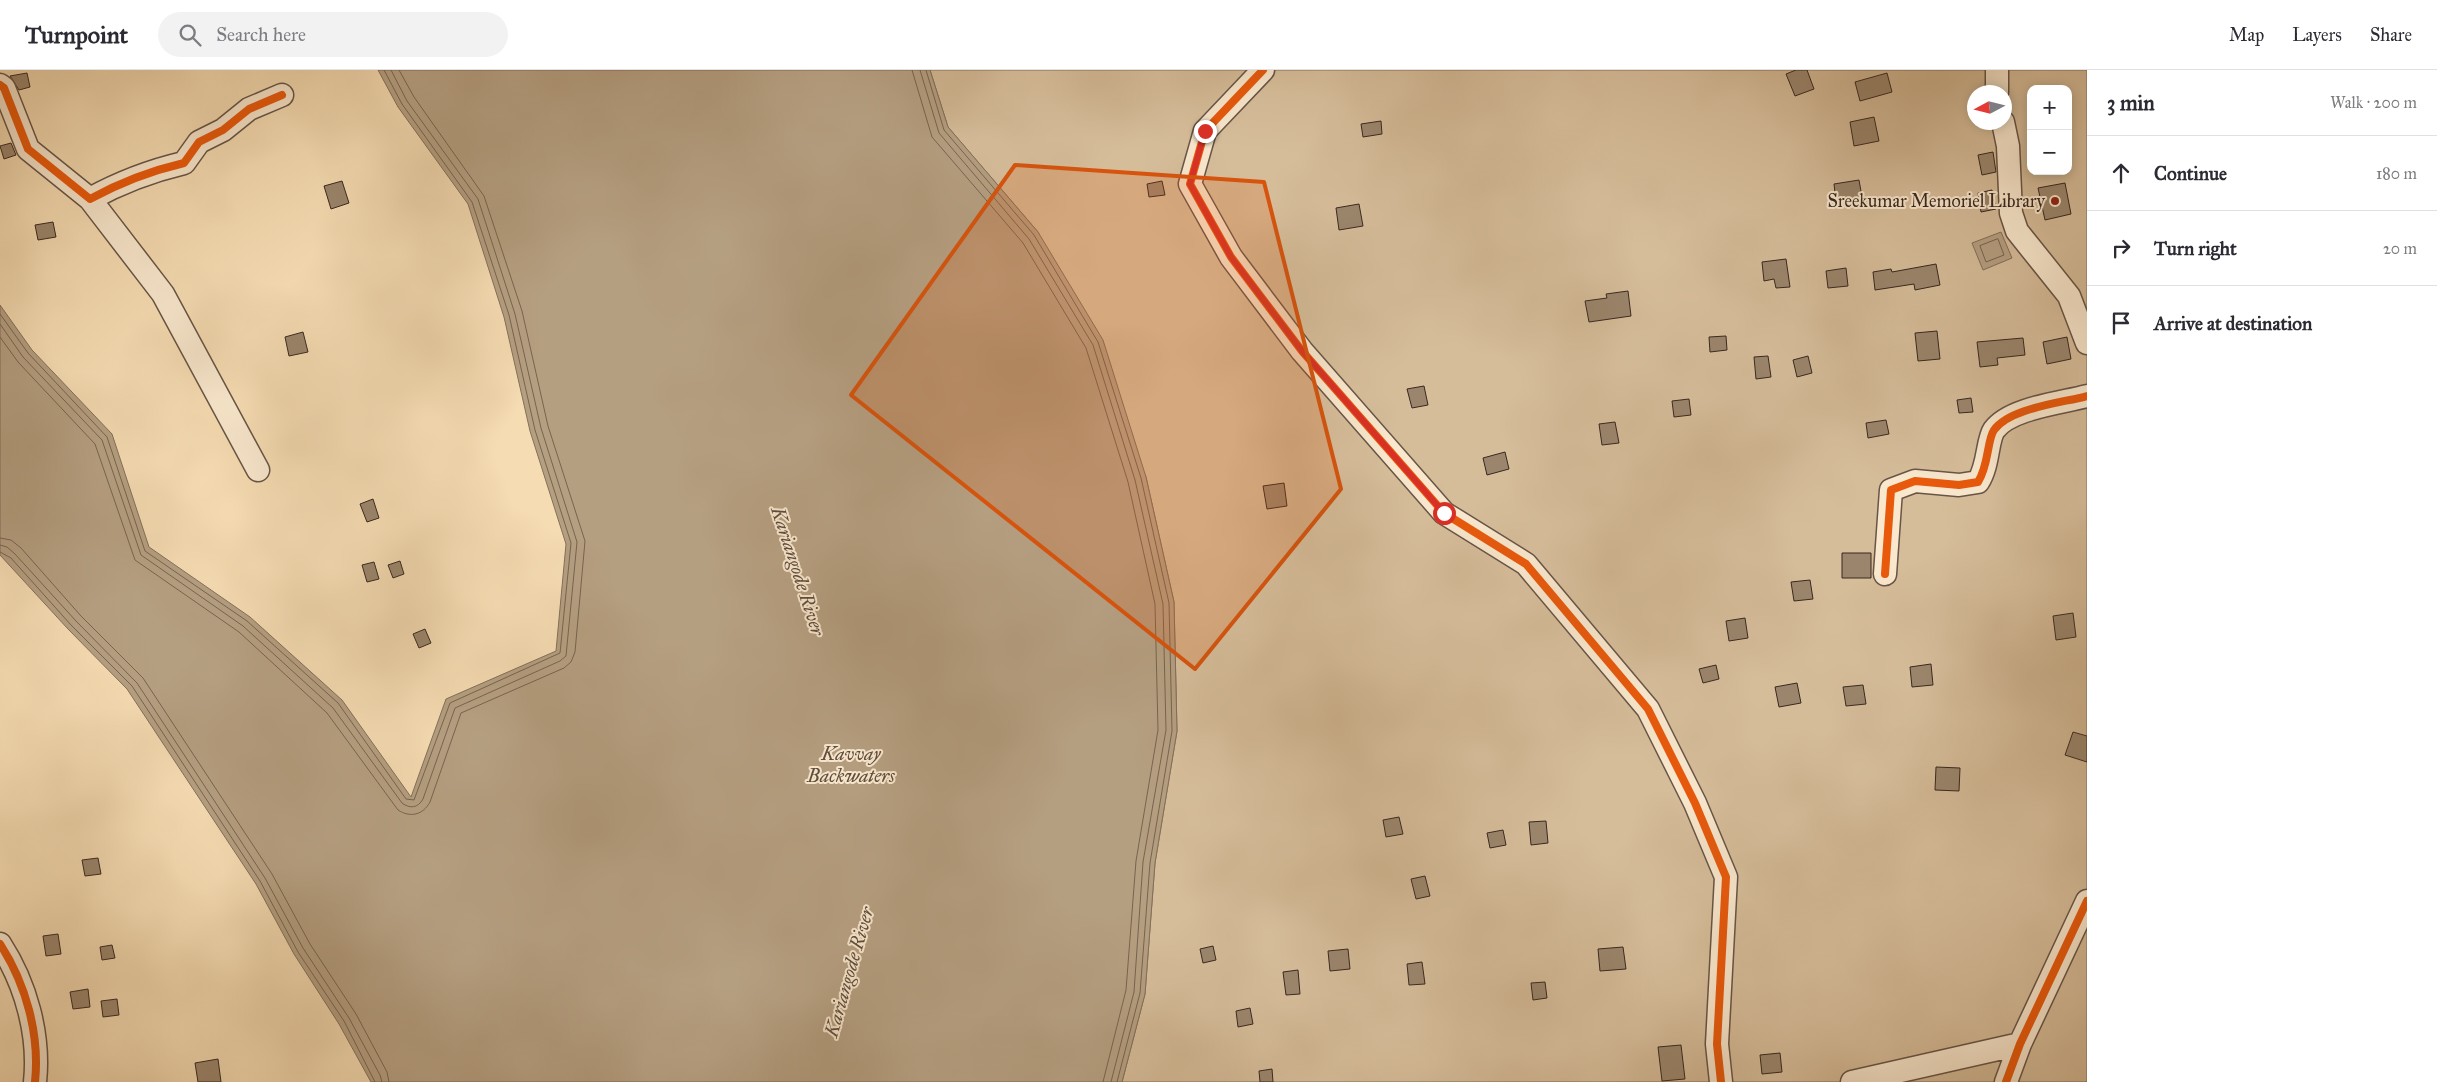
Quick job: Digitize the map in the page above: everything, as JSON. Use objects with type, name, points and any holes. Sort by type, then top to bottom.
[{"type":"street","points":[[1263,70],[1205,131],[1190,184],[1231,257],[1302,351],[1444,513],[1526,564],[1648,709],[1695,803],[1726,877],[1717,1044],[1721,1082]]},
{"type":"street","points":[[1997,70],[1997,85]]},
{"type":"street","points":[[0,85],[4,88],[28,149],[90,199],[163,294],[258,470]]},
{"type":"street","points":[[90,199],[124,181],[153,170],[184,163],[199,142],[223,130],[249,109],[282,96]]},
{"type":"street","points":[[2005,130],[2008,146],[2010,214],[2017,231],[2069,296],[2087,342]]},
{"type":"street","points":[[1885,574],[1891,490],[1915,481],[1960,485],[1978,482],[1985,471],[1993,431],[2012,415],[2087,396]]},
{"type":"street","points":[[2006,1082],[2020,1044],[2087,902]]},
{"type":"street","points":[[0,944],[18,979],[35,1035],[38,1061],[35,1082]]},
{"type":"street","points":[[1852,1082],[2020,1044]]},
{"type":"highlighted area","points":[[1015,165],[1264,182],[1341,489],[1195,669],[851,395]]},
{"type":"shaded area","points":[[930,70],[2087,70],[2087,1082],[1122,1082],[1145,994],[1155,863],[1177,731],[1174,602],[1146,477],[1038,232],[948,127]]},
{"type":"water","name":"Kavvay Backwaters","points":[[378,70],[930,70],[948,127],[1038,232],[1103,340],[1146,477],[1174,602],[1177,731],[1155,863],[1145,994],[1122,1082],[371,1082],[339,1024],[294,954],[256,884],[127,689],[68,629],[0,555],[0,305],[32,350],[112,434],[149,547],[250,617],[342,700],[411,797],[446,699],[556,651],[566,544],[530,431],[504,317],[468,204],[398,107]]},
{"type":"water","points":[[2001,232],[2012,258],[1983,270],[1972,243]]},
{"type":"building","points":[[1796,70],[1807,70],[1814,89],[1795,96],[1786,74]]},
{"type":"building","points":[[27,73],[30,87],[19,90],[10,76]]},
{"type":"building","points":[[1887,73],[1892,92],[1860,101],[1855,82]]},
{"type":"building","points":[[1874,117],[1879,141],[1854,146],[1850,122]]},
{"type":"building","points":[[1381,121],[1382,134],[1363,137],[1361,124]]},
{"type":"building","points":[[11,143],[16,155],[4,159],[0,146]]},
{"type":"building","points":[[1993,152],[1996,172],[1982,175],[1978,155]]},
{"type":"building","points":[[1859,180],[1862,197],[1836,201],[1834,184]]},
{"type":"building","points":[[342,181],[349,203],[331,209],[324,186]]},
{"type":"building","points":[[1162,181],[1165,195],[1149,197],[1147,184]]},
{"type":"building","name":"Sreekumar Memoriel Library","points":[[2065,183],[2071,214],[2045,220],[2038,188]]},
{"type":"building","points":[[1992,190],[1996,209],[1981,212],[1978,193]]},
{"type":"building","points":[[1359,204],[1363,226],[1339,230],[1336,208]]},
{"type":"building","points":[[53,222],[56,237],[38,240],[35,225]]},
{"type":"building","points":[[1786,259],[1790,287],[1776,288],[1774,279],[1764,281],[1762,262]]},
{"type":"building","points":[[1936,264],[1940,285],[1915,290],[1914,284],[1875,290],[1873,272],[1891,269],[1892,272]]},
{"type":"building","points":[[1846,268],[1848,286],[1828,288],[1826,271]]},
{"type":"building","points":[[1628,291],[1631,316],[1589,322],[1585,301],[1607,298],[1606,294]]},
{"type":"building","points":[[1937,331],[1940,359],[1918,361],[1915,333]]},
{"type":"building","points":[[303,332],[308,352],[289,356],[285,337]]},
{"type":"building","points":[[1726,336],[1727,350],[1710,352],[1709,337]]},
{"type":"building","points":[[2067,337],[2071,359],[2047,364],[2043,342]]},
{"type":"building","points":[[2023,338],[2025,355],[1997,358],[1998,365],[1980,367],[1977,342]]},
{"type":"building","points":[[1768,356],[1771,377],[1756,379],[1754,357]]},
{"type":"building","points":[[1808,356],[1812,373],[1797,377],[1793,360]]},
{"type":"building","points":[[1424,386],[1428,405],[1412,408],[1407,389]]},
{"type":"building","points":[[1971,398],[1973,412],[1959,413],[1957,400]]},
{"type":"building","points":[[1689,399],[1691,415],[1674,417],[1672,401]]},
{"type":"building","points":[[1886,420],[1889,434],[1868,438],[1866,423]]},
{"type":"building","points":[[1615,422],[1619,443],[1602,445],[1599,424]]},
{"type":"building","points":[[1505,452],[1509,469],[1487,475],[1483,458]]},
{"type":"building","points":[[1284,483],[1287,506],[1267,509],[1263,486]]},
{"type":"building","points":[[373,499],[379,518],[367,522],[360,504]]},
{"type":"building","points":[[1842,553],[1871,553],[1871,578],[1842,578]]},
{"type":"building","points":[[400,561],[404,574],[393,578],[388,565]]},
{"type":"building","points":[[374,562],[379,579],[367,582],[362,565]]},
{"type":"building","points":[[1810,580],[1813,599],[1794,601],[1791,582]]},
{"type":"building","points":[[2073,613],[2076,637],[2056,640],[2053,616]]},
{"type":"building","points":[[1745,618],[1748,638],[1729,641],[1726,621]]},
{"type":"building","points":[[425,629],[431,643],[419,648],[413,634]]},
{"type":"building","points":[[1931,664],[1933,685],[1912,687],[1910,667]]},
{"type":"building","points":[[1716,665],[1719,679],[1703,683],[1699,669]]},
{"type":"building","points":[[1797,683],[1801,703],[1779,707],[1775,687]]},
{"type":"building","points":[[1863,685],[1866,704],[1846,706],[1843,687]]},
{"type":"building","points":[[2073,732],[2087,736],[2087,762],[2065,755]]},
{"type":"building","points":[[1936,767],[1960,768],[1959,791],[1935,790]]},
{"type":"building","points":[[1399,817],[1403,834],[1386,837],[1383,820]]},
{"type":"building","points":[[1546,821],[1548,843],[1531,845],[1529,822]]},
{"type":"building","points":[[1503,830],[1506,845],[1490,848],[1487,833]]},
{"type":"building","points":[[98,858],[101,874],[85,876],[82,860]]},
{"type":"building","points":[[1425,876],[1430,896],[1416,899],[1411,879]]},
{"type":"building","points":[[58,934],[61,954],[46,956],[43,936]]},
{"type":"building","points":[[112,945],[115,958],[102,960],[100,947]]},
{"type":"building","points":[[1213,946],[1216,960],[1203,963],[1200,949]]},
{"type":"building","points":[[1623,947],[1626,969],[1600,971],[1598,949]]},
{"type":"building","points":[[1348,949],[1350,969],[1330,971],[1328,951]]},
{"type":"building","points":[[1422,962],[1425,984],[1409,985],[1407,964]]},
{"type":"building","points":[[1298,970],[1300,994],[1286,995],[1283,972]]},
{"type":"building","points":[[1545,982],[1547,998],[1533,1000],[1531,983]]},
{"type":"building","points":[[88,989],[90,1007],[73,1009],[70,992]]},
{"type":"building","points":[[117,999],[119,1015],[103,1017],[101,1001]]},
{"type":"building","points":[[1250,1008],[1253,1024],[1238,1027],[1236,1011]]},
{"type":"building","points":[[1681,1045],[1685,1079],[1662,1081],[1658,1047]]},
{"type":"building","points":[[1780,1053],[1782,1072],[1762,1074],[1760,1055]]},
{"type":"building","points":[[218,1059],[221,1082],[198,1082],[195,1063]]},
{"type":"building","points":[[1272,1069],[1273,1082],[1260,1082],[1259,1071]]},
{"type":"cycle path","points":[[1263,70],[1205,131],[1190,184],[1231,257],[1302,351],[1444,513],[1526,564],[1648,709],[1695,803],[1726,877],[1717,1044],[1721,1082]]},
{"type":"cycle path","points":[[0,85],[4,88],[28,149],[90,199],[136,178],[184,163],[199,142],[223,130],[249,109],[282,95]]},
{"type":"cycle path","points":[[1885,574],[1891,490],[1915,481],[1959,485],[1978,482],[1982,475],[1992,434],[2002,423],[2024,411],[2087,396]]},
{"type":"cycle path","points":[[2006,1082],[2020,1044],[2087,901]]},
{"type":"cycle path","points":[[0,944],[17,976],[29,1010],[35,1046],[35,1082]]},
{"type":"place","name":"Sreekumar Memoriel Library","points":[[2055,201]]},
{"type":"route","points":[[1205,131],[1190,184],[1231,257],[1302,351],[1444,513]]},
{"type":"water label","name":"Kariangode River","points":[[798,571]]},
{"type":"water label","name":"Kariangode River","points":[[849,972]]}]
